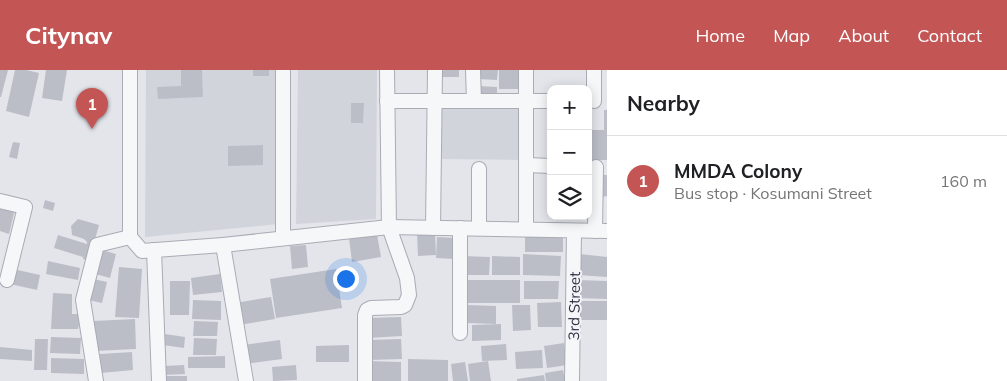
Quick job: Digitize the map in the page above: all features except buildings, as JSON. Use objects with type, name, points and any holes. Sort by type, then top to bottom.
[{"type":"street","points":[[130,70],[130,237],[142,251],[224,245],[389,227],[601,231],[597,167]]},
{"type":"street","points":[[283,70],[284,237]]},
{"type":"street","points":[[365,381],[367,310],[372,308],[401,307],[405,305],[409,295],[406,278],[389,227],[387,70]]},
{"type":"street","points":[[433,228],[435,70]]},
{"type":"street","points":[[474,70],[474,101]]},
{"type":"street","points":[[526,70],[526,230]]},
{"type":"street","points":[[594,70],[596,101]]},
{"type":"street","points":[[386,101],[547,101]]},
{"type":"street","points":[[526,166],[547,166]]},
{"type":"street","points":[[479,169],[479,228]]},
{"type":"street","points":[[0,201],[25,207],[8,280]]},
{"type":"street","points":[[460,228],[460,333]]},
{"type":"street","name":"3rd Street","points":[[572,381],[574,230]]},
{"type":"street","points":[[96,381],[83,300],[97,245],[130,237]]},
{"type":"street","points":[[224,245],[246,381]]},
{"type":"street","points":[[154,250],[159,381]]},
{"type":"shaded area","points":[[146,70],[280,70],[279,224],[145,237]]},
{"type":"shaded area","points":[[298,70],[377,70],[376,219],[296,224]]},
{"type":"shaded area","points":[[442,104],[522,104],[522,160],[441,159]]},
{"type":"place","name":"MMDA Colony","points":[[92,129]]}]
